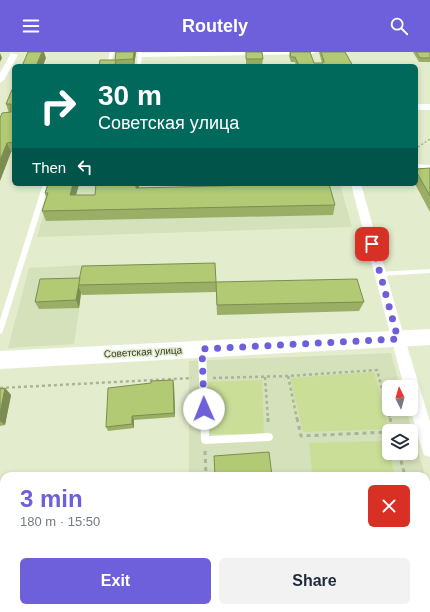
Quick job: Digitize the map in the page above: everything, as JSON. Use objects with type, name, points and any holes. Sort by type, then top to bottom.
[{"type":"main road","name":"Советская улица","points":[[0,360],[430,337]]},
{"type":"street","points":[[140,53],[314,54]]},
{"type":"street","points":[[0,80],[11,55]]},
{"type":"street","points":[[418,107],[430,107]]},
{"type":"street","points":[[357,186],[398,339],[430,449]]},
{"type":"lane","points":[[105,64],[110,61],[112,52]]},
{"type":"lane","points":[[138,64],[140,53]]},
{"type":"lane","points":[[418,166],[428,166],[430,169]]},
{"type":"lane","points":[[0,331],[45,186]]},
{"type":"lane","points":[[380,274],[430,272]]},
{"type":"lane","points":[[202,349],[205,440],[268,437]]},
{"type":"path","points":[[418,147],[430,139]]},
{"type":"path","points":[[0,388],[204,378],[288,376],[377,370],[391,424]]},
{"type":"path","points":[[288,376],[301,436],[382,432]]},
{"type":"path","points":[[265,377],[268,437]]},
{"type":"path","points":[[205,440],[206,472]]},
{"type":"path","points":[[401,460],[404,472]]},
{"type":"shaded area","points":[[51,186],[341,186],[352,227],[37,237]]},
{"type":"shaded area","points":[[86,265],[74,344],[8,348],[29,268]]},
{"type":"shaded area","points":[[391,353],[398,380],[382,380],[382,416],[408,416],[410,424],[382,424],[382,460],[418,460],[418,451],[424,472],[189,472],[189,361]]},
{"type":"green space","points":[[374,372],[382,402],[382,416],[386,416],[388,424],[382,424],[382,429],[303,432],[290,378]]},
{"type":"green space","points":[[262,380],[264,434],[210,434],[208,382]]},
{"type":"green space","points":[[382,441],[382,460],[391,460],[394,472],[360,472],[312,472],[309,443]]},
{"type":"building","points":[[28,52],[42,52],[37,64],[23,64]]},
{"type":"building","points":[[116,52],[134,52],[133,59],[115,60]]},
{"type":"building","points":[[246,52],[262,52],[263,59],[246,59]]},
{"type":"building","points":[[290,52],[310,52],[314,63],[323,63],[324,61],[321,52],[345,52],[352,64],[298,64],[295,57],[291,57]]},
{"type":"building","points":[[416,52],[430,52],[430,58],[420,58]]},
{"type":"building","points":[[100,60],[116,60],[115,64],[99,64]]},
{"type":"building","points":[[12,90],[12,142],[7,143],[0,160],[0,118],[2,113],[11,112],[11,104],[6,104]]},
{"type":"building","points":[[430,168],[430,196],[418,175],[418,169]]},
{"type":"building","points":[[47,186],[72,186],[70,195],[95,195],[96,186],[136,186],[136,188],[330,186],[335,205],[42,211],[48,193],[45,193]]},
{"type":"building","points":[[215,263],[216,282],[78,285],[82,266]]},
{"type":"building","points":[[80,278],[76,300],[35,302],[40,279]]},
{"type":"building","points":[[357,279],[364,302],[217,305],[216,282]]},
{"type":"building","points":[[173,380],[174,413],[132,416],[132,424],[106,427],[108,388],[151,383],[151,381]]},
{"type":"building","points":[[5,388],[0,413],[0,389]]},
{"type":"building","points":[[269,452],[272,472],[215,472],[214,456]]},
{"type":"route","points":[[204,409],[202,349],[398,339],[372,244]]}]
